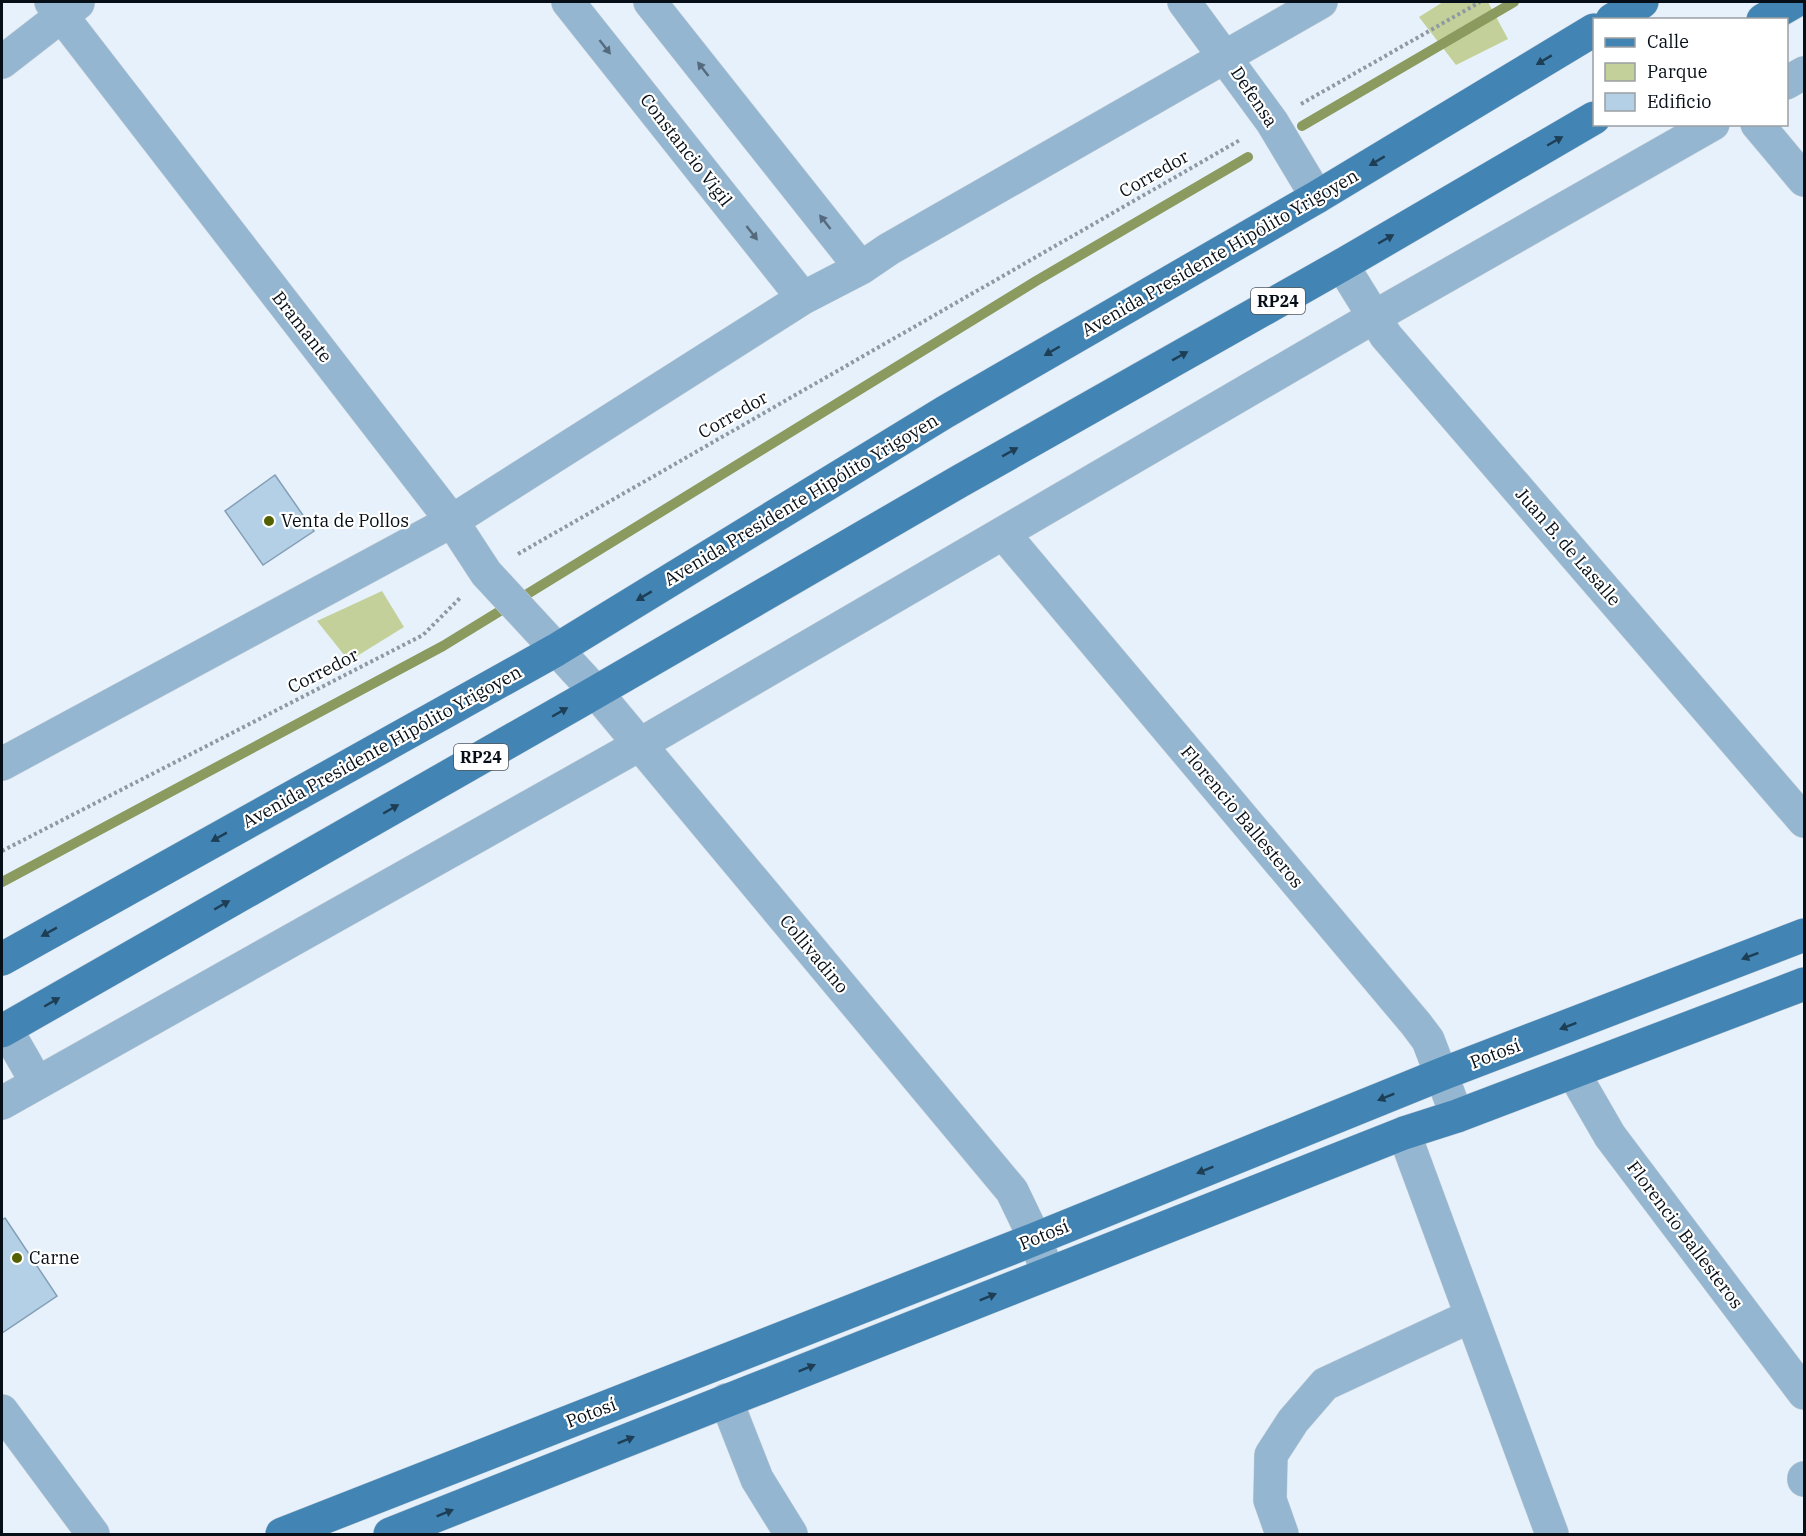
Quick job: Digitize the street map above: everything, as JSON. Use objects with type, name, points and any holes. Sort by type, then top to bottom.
[{"type":"main road","points":[[1615,18],[1642,2]]},
{"type":"main road","points":[[1766,18],[1794,2]]},
{"type":"main road","name":"Avenida Presidente Hipólito Yrigoyen","points":[[2,959],[556,650],[945,412],[1317,197],[1593,31]]},
{"type":"main road","name":"RP24","points":[[4,1030],[960,481],[1342,265],[1593,119]]},
{"type":"main road","name":"Potosí","points":[[290,1533],[1035,1239],[1442,1074],[1804,935]]},
{"type":"main road","name":"Potosí","points":[[390,1534],[1404,1133],[1456,1116],[1804,984]]},
{"type":"street","name":"Constancio Vigil","points":[[568,2],[803,298]]},
{"type":"street","points":[[650,2],[861,268]]},
{"type":"street","name":"Defensa","points":[[1184,2],[1272,122],[1317,197]]},
{"type":"street","points":[[2,764],[452,521],[803,298],[861,268],[889,249],[1321,2]]},
{"type":"street","points":[[2,62],[64,6]]},
{"type":"street","name":"Bramante","points":[[64,6],[452,521],[492,579],[556,650]]},
{"type":"street","points":[[1788,82],[1804,73]]},
{"type":"street","points":[[2,1103],[639,745],[1374,317],[1709,126]]},
{"type":"street","points":[[1759,126],[1804,180]]},
{"type":"street","name":"Juan B. de Lasalle","points":[[1342,265],[1386,336],[1804,821]]},
{"type":"street","name":"Florencio Ballesteros","points":[[1003,533],[1416,1023],[1428,1040],[1456,1116]]},
{"type":"street","name":"Collivadino","points":[[556,650],[596,692],[1012,1191],[1048,1273]]},
{"type":"street","points":[[4,1030],[37,1083]]},
{"type":"street","name":"Florencio Ballesteros","points":[[1573,1072],[1610,1136],[1804,1393]]},
{"type":"street","points":[[1404,1133],[1552,1534]]},
{"type":"street","points":[[1282,1534],[1270,1500],[1271,1455],[1293,1422],[1325,1384],[1471,1316]]},
{"type":"street","points":[[726,1400],[757,1479],[792,1534]]},
{"type":"street","points":[[2,1411],[93,1534]]},
{"type":"path","name":"Corredor","points":[[2,851],[423,635],[492,579],[1480,2]]},
{"type":"green space","points":[[1443,2],[1488,2],[1508,39],[1456,65],[1419,17]]},
{"type":"green space","points":[[382,591],[404,627],[349,661],[317,621]]},
{"type":"building","name":"Venta de Pollos","points":[[275,475],[314,531],[263,565],[225,511]]},
{"type":"building","name":"Carne","points":[[5,1218],[57,1296],[2,1333],[2,1220]]},
{"type":"waterway","points":[[1302,126],[1514,2]]},
{"type":"waterway","points":[[2,882],[443,646],[1036,281],[1248,157]]},
{"type":"place","name":"Venta de Pollos","points":[[269,521]]},
{"type":"place","name":"Carne","points":[[17,1258]]}]
